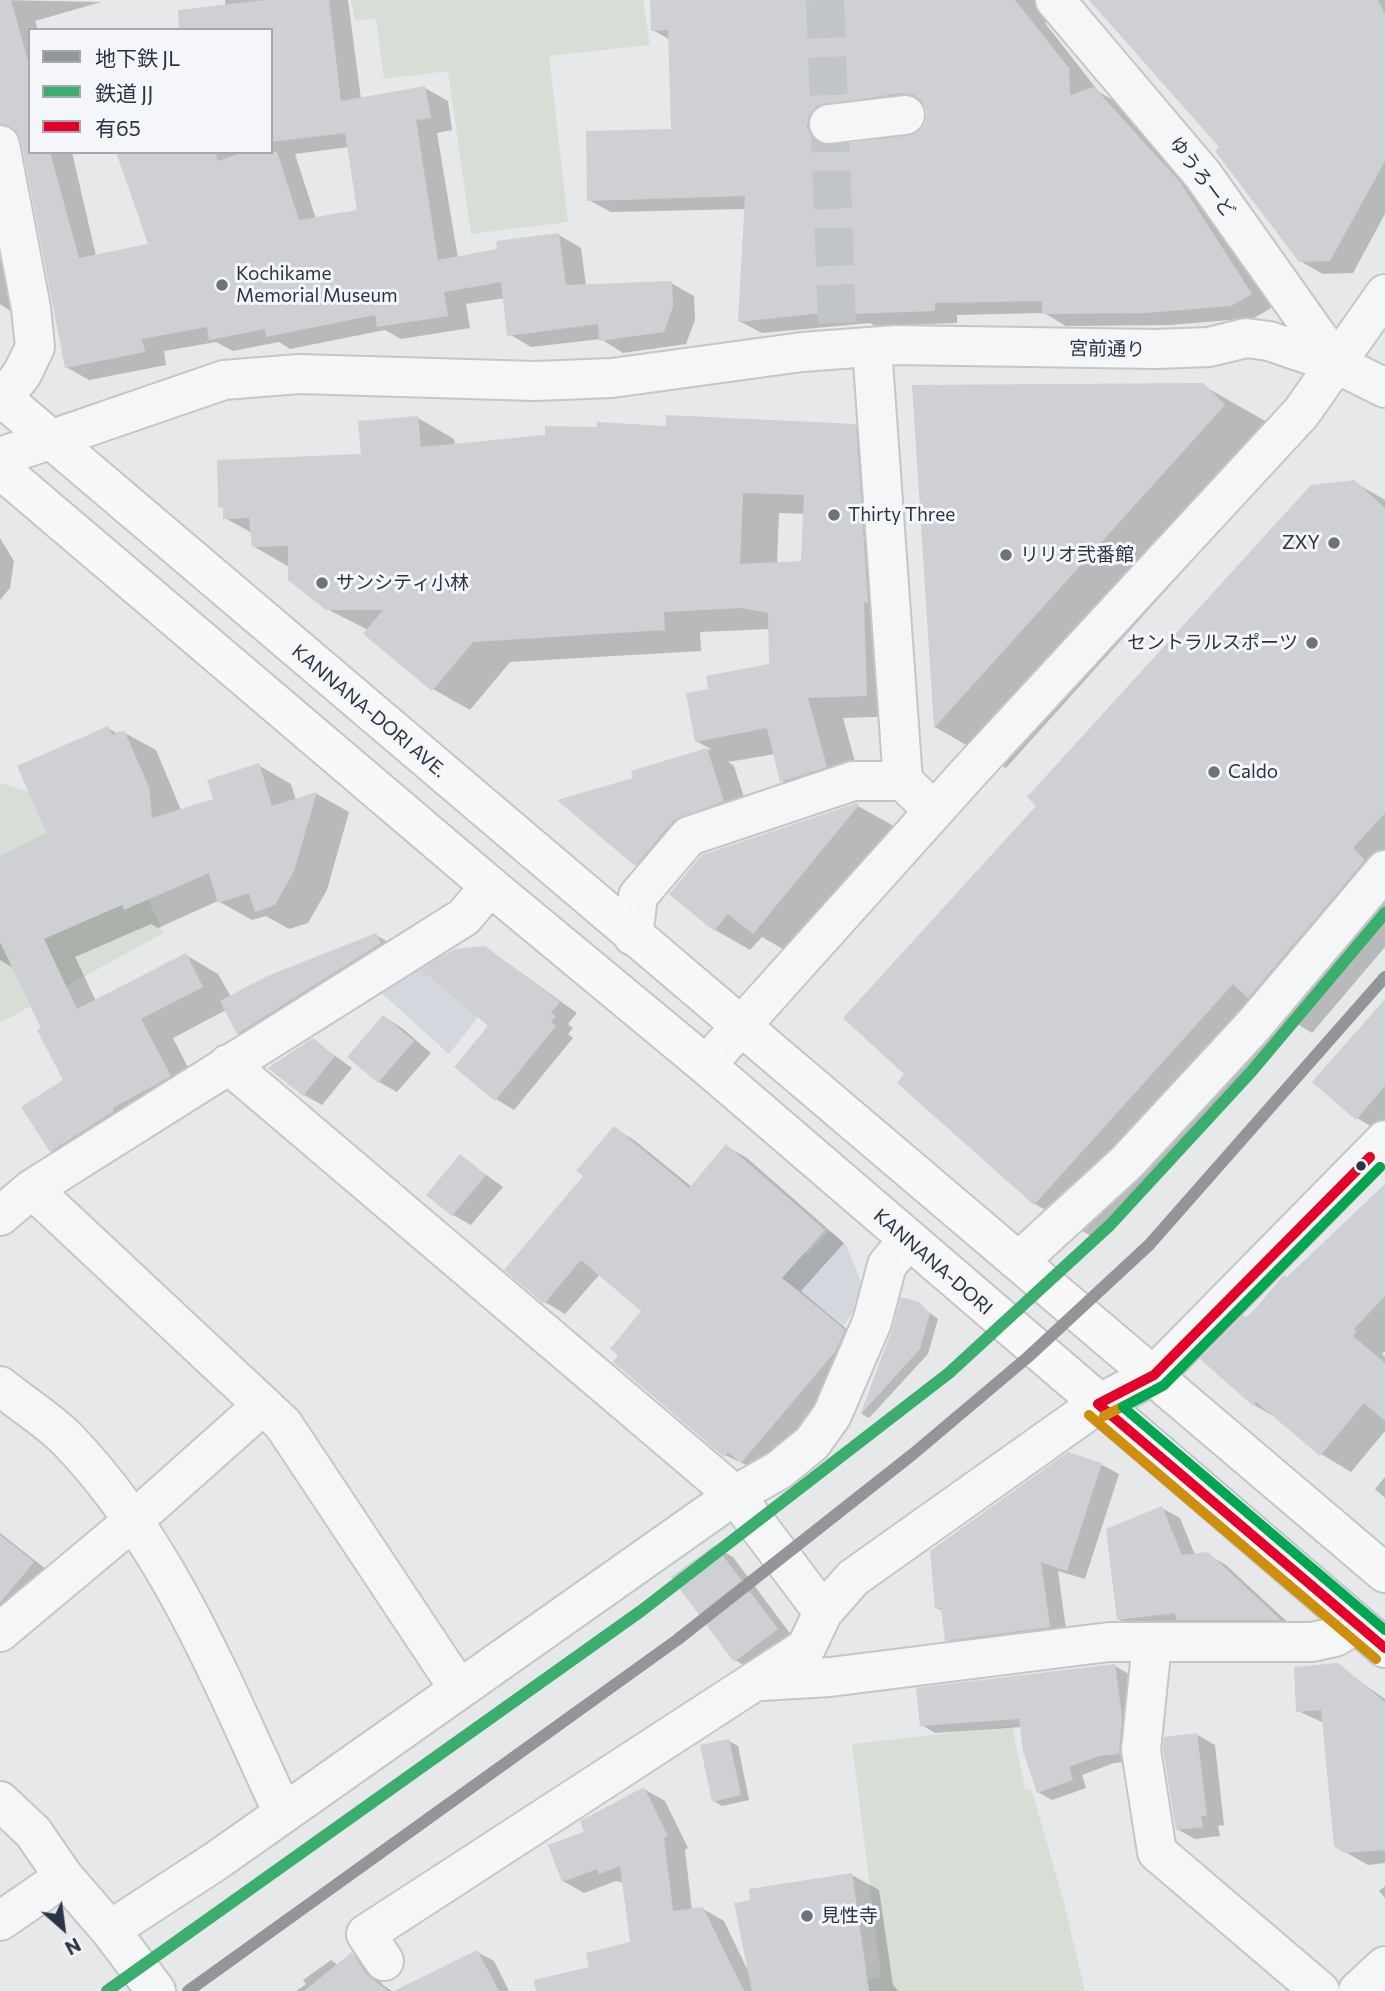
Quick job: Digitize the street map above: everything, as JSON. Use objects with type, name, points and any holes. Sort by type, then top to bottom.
[{"type":"main road","name":"KANNANA-DORI AVE.","points":[[2,397],[739,1026]]},
{"type":"main road","points":[[0,469],[706,1065]]},
{"type":"main road","points":[[739,1026],[1385,1573]]},
{"type":"main road","name":"KANNANA-DORI","points":[[706,1065],[1385,1648]]},
{"type":"street","name":"ゆうろーど","points":[[1055,0],[1202,175],[1337,364]]},
{"type":"street","points":[[829,124],[905,115]]},
{"type":"street","points":[[0,145],[30,308],[34,347],[22,374],[2,397]]},
{"type":"street","points":[[706,1065],[934,811],[1301,413],[1385,294]]},
{"type":"street","name":"宮前通り","points":[[0,457],[148,404],[224,380],[246,376],[312,374],[534,381],[612,379],[802,352],[896,345],[1156,349],[1209,347],[1246,338],[1269,341],[1337,364],[1385,388]]},
{"type":"street","points":[[872,348],[903,781],[934,811]]},
{"type":"street","points":[[633,936],[638,896],[689,836],[853,781],[903,781]]},
{"type":"street","points":[[1019,1261],[1127,1162],[1253,1026],[1385,870]]},
{"type":"street","points":[[0,1216],[32,1189],[464,917],[491,886]]},
{"type":"street","points":[[228,1064],[734,1496],[823,1612]]},
{"type":"street","points":[[384,1961],[366,1934],[806,1648],[823,1612],[853,1578],[1098,1404],[1154,1375],[1380,1156]]},
{"type":"street","points":[[32,1189],[283,1424],[459,1689]]},
{"type":"street","points":[[110,1930],[283,1813],[734,1496],[779,1470],[812,1443],[832,1415],[872,1322],[887,1265],[908,1240]]},
{"type":"street","points":[[0,1386],[66,1438],[134,1520],[205,1646],[283,1813]]},
{"type":"street","points":[[1,1630],[134,1520],[264,1405]]},
{"type":"street","points":[[756,1681],[830,1677],[1109,1642],[1312,1642],[1335,1637],[1356,1624]]},
{"type":"street","points":[[1152,1643],[1141,1750],[1157,1852],[1320,1991]]},
{"type":"street","points":[[0,1801],[33,1832],[64,1877],[110,1930],[156,1991]]},
{"type":"street","points":[[0,1921],[64,1877]]},
{"type":"street","points":[[1358,1991],[1385,1966]]},
{"type":"shaded area","points":[[351,0],[643,0],[650,45],[549,56],[568,222],[471,234],[448,71],[384,79],[376,18],[355,21]]},
{"type":"shaded area","points":[[0,783],[35,794],[131,862],[163,933],[0,1023]]},
{"type":"shaded area","points":[[442,950],[494,997],[449,1054],[378,990]]},
{"type":"shaded area","points":[[829,1231],[846,1245],[862,1284],[857,1307],[844,1325],[789,1283],[753,1324],[781,1233],[807,1254]]},
{"type":"shaded area","points":[[1012,1726],[1025,1789],[1032,1791],[1064,1903],[1085,1991],[858,1991],[867,1980],[881,1976],[852,1744]]},
{"type":"building","points":[[0,0],[11,0],[28,61],[28,154],[51,154],[79,258],[148,244],[117,154],[216,154],[218,161],[238,154],[277,152],[299,220],[357,210],[345,133],[273,142],[273,28],[179,28],[178,10],[265,0],[329,0],[341,101],[425,86],[431,118],[416,120],[438,260],[497,249],[496,241],[559,233],[566,285],[672,281],[673,306],[664,332],[599,341],[598,324],[507,336],[501,282],[444,292],[448,316],[377,327],[375,315],[266,337],[265,329],[209,340],[207,327],[142,339],[145,352],[65,368],[21,141],[16,130],[0,124]]},
{"type":"building","points":[[650,0],[1015,0],[1069,68],[1070,95],[1094,87],[1180,182],[1252,294],[1231,306],[1147,313],[1042,314],[1042,301],[935,303],[935,311],[851,314],[851,310],[738,322],[745,196],[587,201],[586,131],[671,129],[668,30],[651,31]],"holes":[[[902,93],[914,95],[922,101],[927,112],[925,124],[917,133],[832,146],[820,144],[811,136],[807,127],[809,116],[817,106]]]},
{"type":"building","points":[[1089,0],[1378,0],[1385,15],[1385,161],[1330,261],[1299,262],[1215,151],[1219,147]]},
{"type":"building","name":"リリオ弐番館","points":[[1203,383],[1225,405],[934,728],[912,385]]},
{"type":"building","points":[[666,415],[856,424],[868,603],[864,603],[867,696],[808,698],[827,767],[780,782],[767,728],[695,742],[686,693],[708,689],[706,676],[769,664],[768,613],[742,608],[664,612],[665,630],[473,642],[432,691],[363,634],[383,610],[326,610],[288,580],[288,546],[252,547],[249,518],[223,519],[223,508],[218,507],[217,460],[361,454],[358,421],[418,416],[421,447],[545,435],[545,426],[597,427],[597,422],[666,426]],"holes":[[[743,493],[804,495],[801,561],[740,564]]]},
{"type":"building","points":[[1354,480],[1385,508],[1385,813],[1353,848],[1365,860],[1248,998],[1233,984],[1034,1205],[897,1083],[904,1074],[843,1018],[1036,806],[1027,797],[1311,485]]},
{"type":"building","points":[[108,726],[112,735],[124,730],[149,787],[152,818],[213,799],[207,780],[259,763],[272,806],[317,792],[294,871],[275,905],[255,912],[249,893],[218,903],[209,873],[124,910],[122,905],[44,939],[77,1009],[186,953],[203,987],[141,1019],[171,1076],[113,1108],[114,1111],[50,1152],[21,1107],[63,1080],[37,1030],[41,1028],[0,942],[0,856],[47,833],[17,766]]},
{"type":"building","points":[[707,748],[724,801],[673,821],[635,866],[557,800],[633,778],[631,771]]},
{"type":"building","points":[[857,803],[859,805],[753,934],[728,914],[714,931],[669,894],[702,855]]},
{"type":"building","points":[[376,933],[381,943],[237,1034],[220,1001],[265,977]]},
{"type":"building","points":[[485,946],[560,1002],[551,1013],[556,1016],[551,1022],[556,1026],[495,1101],[454,1067],[488,1026],[421,970],[455,949]]},
{"type":"building","points":[[1385,999],[1385,1086],[1356,1120],[1312,1082]]},
{"type":"building","points":[[383,1015],[414,1041],[378,1083],[347,1057]]},
{"type":"building","points":[[313,1038],[335,1056],[303,1096],[268,1068]]},
{"type":"building","points":[[614,1126],[689,1188],[726,1144],[825,1230],[782,1278],[845,1330],[835,1352],[741,1463],[728,1452],[724,1457],[613,1362],[618,1355],[610,1349],[641,1311],[581,1260],[544,1304],[504,1270],[583,1176],[576,1171]]},
{"type":"building","points":[[460,1154],[486,1175],[452,1216],[426,1195]]},
{"type":"building","points":[[1385,1184],[1385,1296],[1354,1329],[1357,1331],[1353,1336],[1385,1363],[1385,1421],[1364,1403],[1320,1456],[1256,1402],[1253,1406],[1200,1359],[1243,1315],[1247,1318],[1284,1275],[1287,1277]]},
{"type":"building","points":[[901,1297],[919,1302],[930,1313],[920,1349],[860,1415],[892,1330]]},
{"type":"building","points":[[1068,1452],[1102,1463],[1067,1571],[1041,1562],[1050,1627],[945,1641],[941,1608],[935,1609],[930,1551]]},
{"type":"building","points":[[1162,1506],[1182,1555],[1208,1552],[1281,1620],[1176,1620],[1175,1613],[1117,1620],[1106,1529]]},
{"type":"building","points":[[0,1535],[34,1562],[0,1603]]},
{"type":"building","points":[[715,1545],[778,1629],[734,1662],[671,1577]]},
{"type":"building","points":[[1338,1663],[1385,1702],[1385,1850],[1344,1853],[1334,1846],[1321,1710],[1296,1712],[1294,1667]]},
{"type":"building","points":[[1115,1664],[1122,1717],[1119,1754],[1099,1756],[1069,1767],[1073,1780],[1037,1793],[1023,1751],[1019,1719],[920,1726],[916,1688]]},
{"type":"building","points":[[1197,1733],[1207,1816],[1201,1816],[1203,1827],[1176,1830],[1163,1749],[1164,1737]]},
{"type":"building","points":[[729,1739],[741,1795],[712,1802],[700,1745]]},
{"type":"building","points":[[644,1787],[668,1836],[664,1838],[673,1911],[703,1907],[744,1991],[536,1991],[534,1980],[589,1967],[586,1953],[630,1942],[620,1866],[599,1874],[597,1869],[562,1882],[548,1845],[584,1832],[580,1821]]},
{"type":"building","points":[[852,1873],[869,1991],[752,1991],[734,1903],[750,1900],[749,1889]]},
{"type":"building","points":[[477,1950],[499,1991],[394,1991]]},
{"type":"building","points":[[352,1952],[366,1974],[388,1991],[304,1991]]},
{"type":"tunnel","points":[[825,0],[838,349]]},
{"type":"metro line","name":"JL","points":[[188,1991],[677,1640],[913,1454],[1028,1357],[1149,1245],[1385,977]]},
{"type":"rail line","name":"JJ","points":[[107,1991],[641,1611],[949,1373],[1110,1225],[1251,1072],[1385,913]]},
{"type":"transit line","name":"有65","points":[[1098,1404],[1154,1375],[1370,1157]]},
{"type":"transit line","points":[[1104,1416],[1163,1386],[1380,1167]]},
{"type":"transit line","points":[[1380,1167],[1164,1385],[1123,1407],[1385,1630]]},
{"type":"transit line","name":"有65","points":[[1098,1404],[1385,1648]]},
{"type":"transit line","points":[[1089,1415],[1376,1659]]},
{"type":"place","name":"Kochikame Memorial Museum","points":[[222,285]]},
{"type":"place","name":"Thirty Three","points":[[834,515]]},
{"type":"place","name":"ZXY","points":[[1334,543]]},
{"type":"place","name":"リリオ弐番館","points":[[1006,555]]},
{"type":"place","name":"サンシティ小林","points":[[322,583]]},
{"type":"place","name":"セントラルスポーツ","points":[[1312,643]]},
{"type":"place","name":"Caldo","points":[[1214,772]]},
{"type":"place","name":"見性寺","points":[[807,1916]]}]
